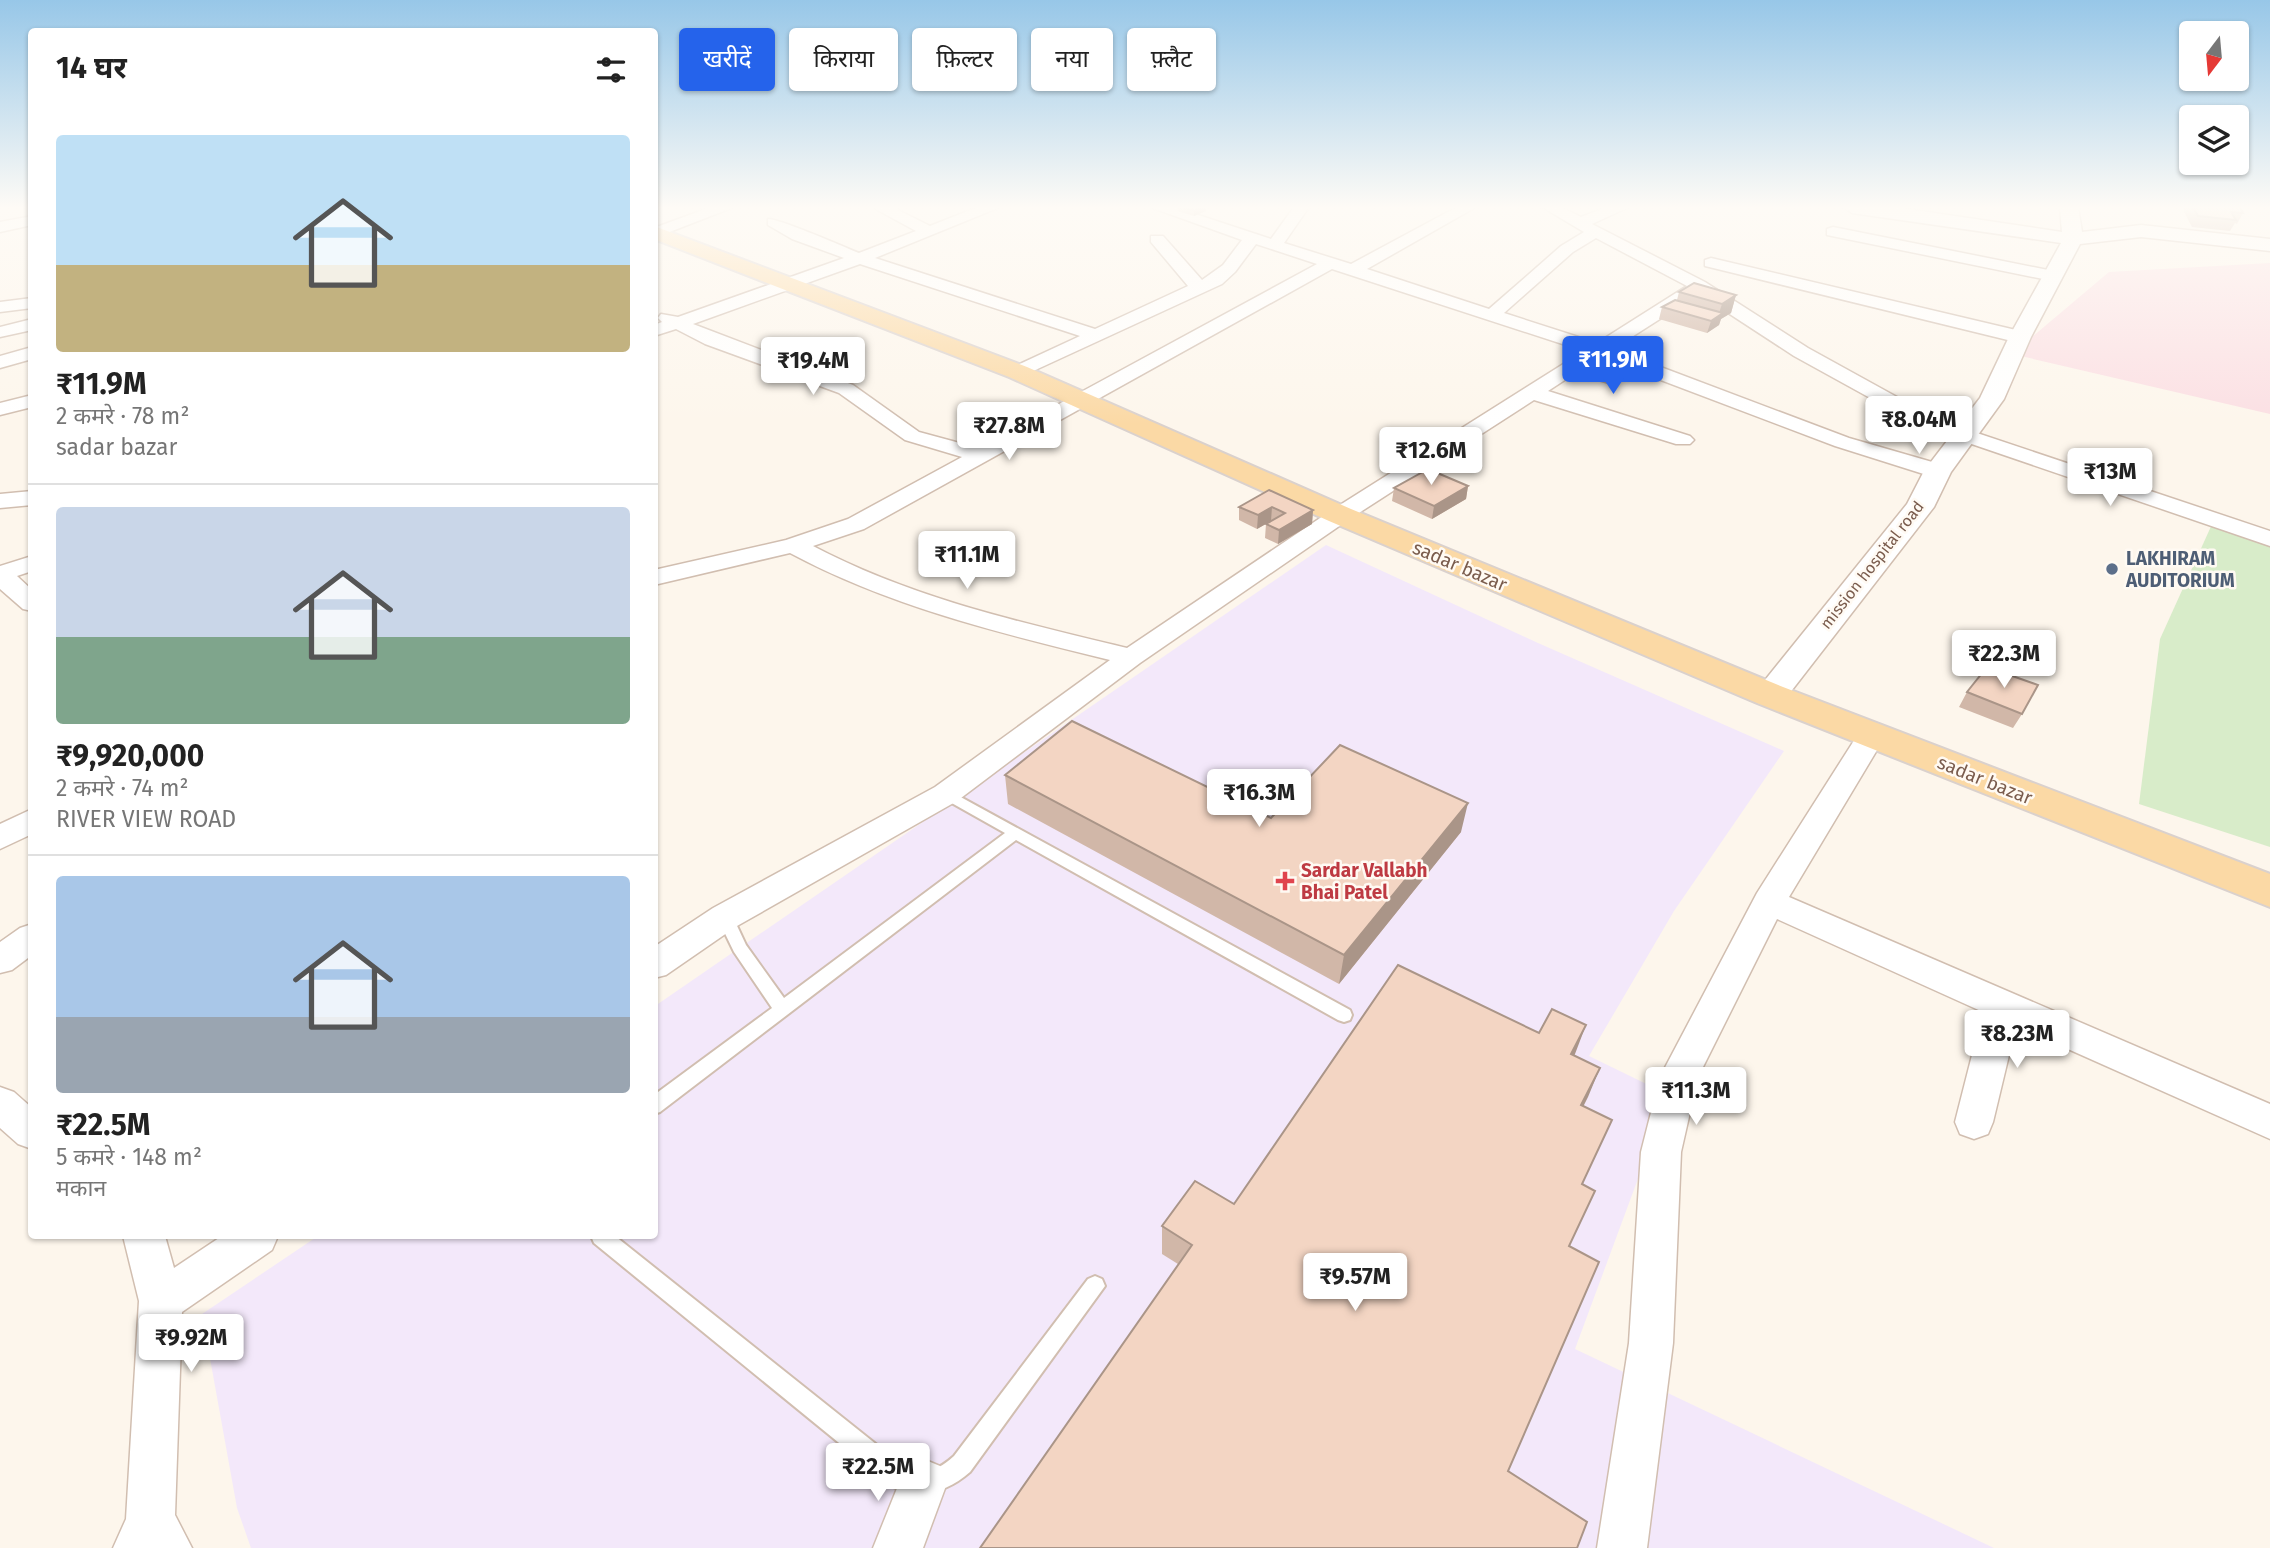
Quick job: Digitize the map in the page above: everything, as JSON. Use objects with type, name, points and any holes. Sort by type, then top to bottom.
[{"type":"main road","name":"sadar bazar","points":[[777,279],[1018,372],[1339,515],[1770,695],[2270,891]]},
{"type":"street","points":[[658,330],[806,279]]},
{"type":"street","points":[[924,279],[1098,336]]},
{"type":"street","points":[[1191,279],[1199,288]]},
{"type":"street","points":[[1018,372],[1215,279]]},
{"type":"street","points":[[658,577],[793,545],[856,524],[978,454],[1082,401],[1302,279]]},
{"type":"street","points":[[1382,279],[1596,349],[1842,442],[1938,471]]},
{"type":"street","points":[[1492,315],[1533,279]]},
{"type":"street","points":[[1686,279],[1863,388],[1964,435],[2270,539]]},
{"type":"street","points":[[1779,279],[2020,337]]},
{"type":"street","name":"mission hospital road","points":[[1770,695],[1920,507],[1938,471],[1992,399],[2020,337],[2051,279]]},
{"type":"street","points":[[658,962],[725,917],[946,794],[1131,657],[1339,515],[1596,349],[1699,286]]},
{"type":"street","points":[[0,307],[28,304]]},
{"type":"street","points":[[658,314],[712,340],[846,389],[912,436],[978,454]]},
{"type":"street","points":[[0,332],[28,325]]},
{"type":"street","points":[[0,362],[28,354]]},
{"type":"street","points":[[1530,392],[1684,440]]},
{"type":"street","points":[[0,409],[28,402]]},
{"type":"street","points":[[0,501],[28,498]]},
{"type":"street","points":[[793,545],[861,581],[913,601],[1131,657]]},
{"type":"street","points":[[28,564],[1,574],[28,600]]},
{"type":"street","points":[[1622,1548],[1651,1343],[1661,1152],[1679,1077],[1769,902],[1872,735]]},
{"type":"street","points":[[1769,902],[2270,1122]]},
{"type":"street","points":[[0,960],[28,940]]},
{"type":"street","points":[[1975,1122],[2003,1004]]},
{"type":"street","points":[[0,1104],[28,1128]]},
{"type":"street","points":[[145,1239],[161,1301],[152,1539]]},
{"type":"street","points":[[161,1301],[253,1239]]},
{"type":"street","points":[[898,1548],[923,1483]]},
{"type":"lane","points":[[946,794],[1344,1015]]},
{"type":"lane","points":[[658,1103],[1015,833]]},
{"type":"lane","points":[[725,917],[740,948],[782,1009]]},
{"type":"lane","points":[[605,1239],[901,1479],[923,1483],[943,1481],[962,1464],[1096,1286]]},
{"type":"shaded area","points":[[2100,279],[2270,279],[2270,414],[2012,354]]},
{"type":"shaded area","points":[[1326,545],[1538,643],[1784,751],[1674,911],[1589,1056],[1669,1095],[1575,1349],[1994,1548],[251,1548],[237,1508],[202,1314],[314,1239],[658,1239],[658,1004]]},
{"type":"green space","points":[[2213,522],[2270,539],[2270,847],[2139,804],[2160,639]]},
{"type":"building","points":[[1694,283],[1736,295],[1722,304],[1679,292]]},
{"type":"building","points":[[1675,300],[1723,313],[1711,321],[1662,307]]},
{"type":"building","points":[[1607,345],[1635,352],[1611,371],[1583,363]]},
{"type":"building","points":[[1428,469],[1468,486],[1434,506],[1394,488]]},
{"type":"building","points":[[1269,490],[1313,510],[1279,530],[1266,524],[1285,513],[1272,507],[1258,515],[1239,507]]},
{"type":"building","points":[[1987,667],[2038,685],[2022,714],[1967,692]]},
{"type":"building","name":"Sardar Vallabh Bhai Patel","points":[[1072,721],[1271,818],[1340,745],[1468,803],[1344,955],[1005,775]]},
{"type":"building","points":[[1398,965],[1539,1033],[1552,1009],[1586,1025],[1571,1054],[1600,1068],[1581,1105],[1612,1120],[1582,1184],[1595,1191],[1569,1246],[1599,1262],[1508,1471],[1587,1522],[1577,1548],[980,1548],[1192,1245],[1162,1226],[1195,1181],[1234,1204]]},
{"type":"place","name":"LAKHIRAM AUDITORIUM","points":[[2112,569]]},
{"type":"place","name":"Sardar Vallabh Bhai Patel","points":[[1285,881]]}]
